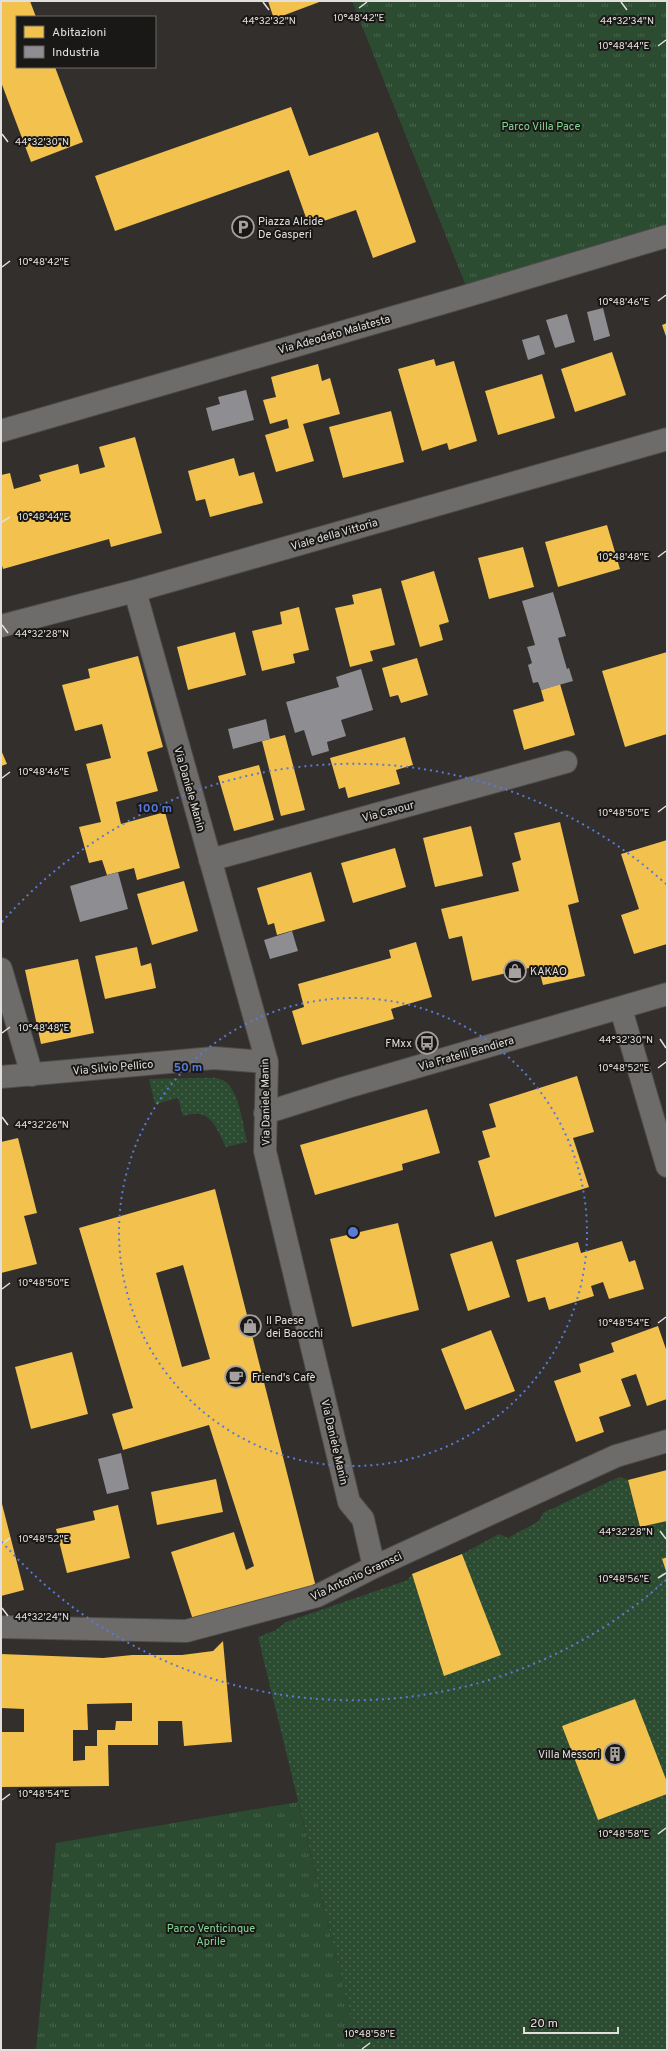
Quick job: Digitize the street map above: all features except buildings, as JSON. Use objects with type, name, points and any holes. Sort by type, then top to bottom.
[{"type":"street","name":"Via Adeodato Malatesta","points":[[1,431],[453,300],[667,236]]},
{"type":"street","name":"Viale della Vittoria","points":[[1,626],[135,591],[667,439]]},
{"type":"street","name":"Via Daniele Manin","points":[[135,591],[267,1062],[264,1113],[265,1151],[349,1502],[363,1519],[374,1567]]},
{"type":"street","name":"Via Cavour","points":[[210,860],[566,762]]},
{"type":"street","points":[[1,969],[32,1075]]},
{"type":"street","name":"Via Fratelli Bandiera","points":[[264,1113],[667,994]]},
{"type":"street","points":[[620,1008],[667,1166]]},
{"type":"street","name":"Via Silvio Pellico","points":[[1,1077],[214,1058],[267,1062]]},
{"type":"street","name":"Via Antonio Gramsci","points":[[1,1627],[186,1631],[317,1596],[374,1567],[616,1456],[667,1441]]},
{"type":"green space","name":"Parco Villa Pace","points":[[352,1],[667,1],[667,229],[468,291]]},
{"type":"green space","points":[[149,1079],[220,1079],[232,1089],[242,1116],[247,1142],[226,1147],[216,1127],[209,1118],[197,1114],[183,1116],[178,1098],[155,1104]]},
{"type":"green space","points":[[619,1477],[628,1480],[640,1527],[667,1521],[667,1557],[662,1559],[667,1575],[667,2050],[359,2050],[258,1637],[276,1630],[286,1622],[408,1580],[412,1574],[462,1554],[499,1534],[508,1538],[539,1521],[543,1513]]},
{"type":"green space","name":"Parco Venticinque Aprile","points":[[298,1802],[359,2050],[36,2050],[56,1843]]},
{"type":"place","name":"Piazza Alcide De Gasperi","points":[[243,227]]},
{"type":"place","name":"KAKAO","points":[[515,971]]},
{"type":"place","name":"FMxx","points":[[427,1043]]},
{"type":"place","name":"Il Paese dei Baocchi","points":[[250,1326]]},
{"type":"place","name":"Friend's Cafè","points":[[236,1377]]},
{"type":"place","name":"Villa Messori","points":[[615,1754]]}]
